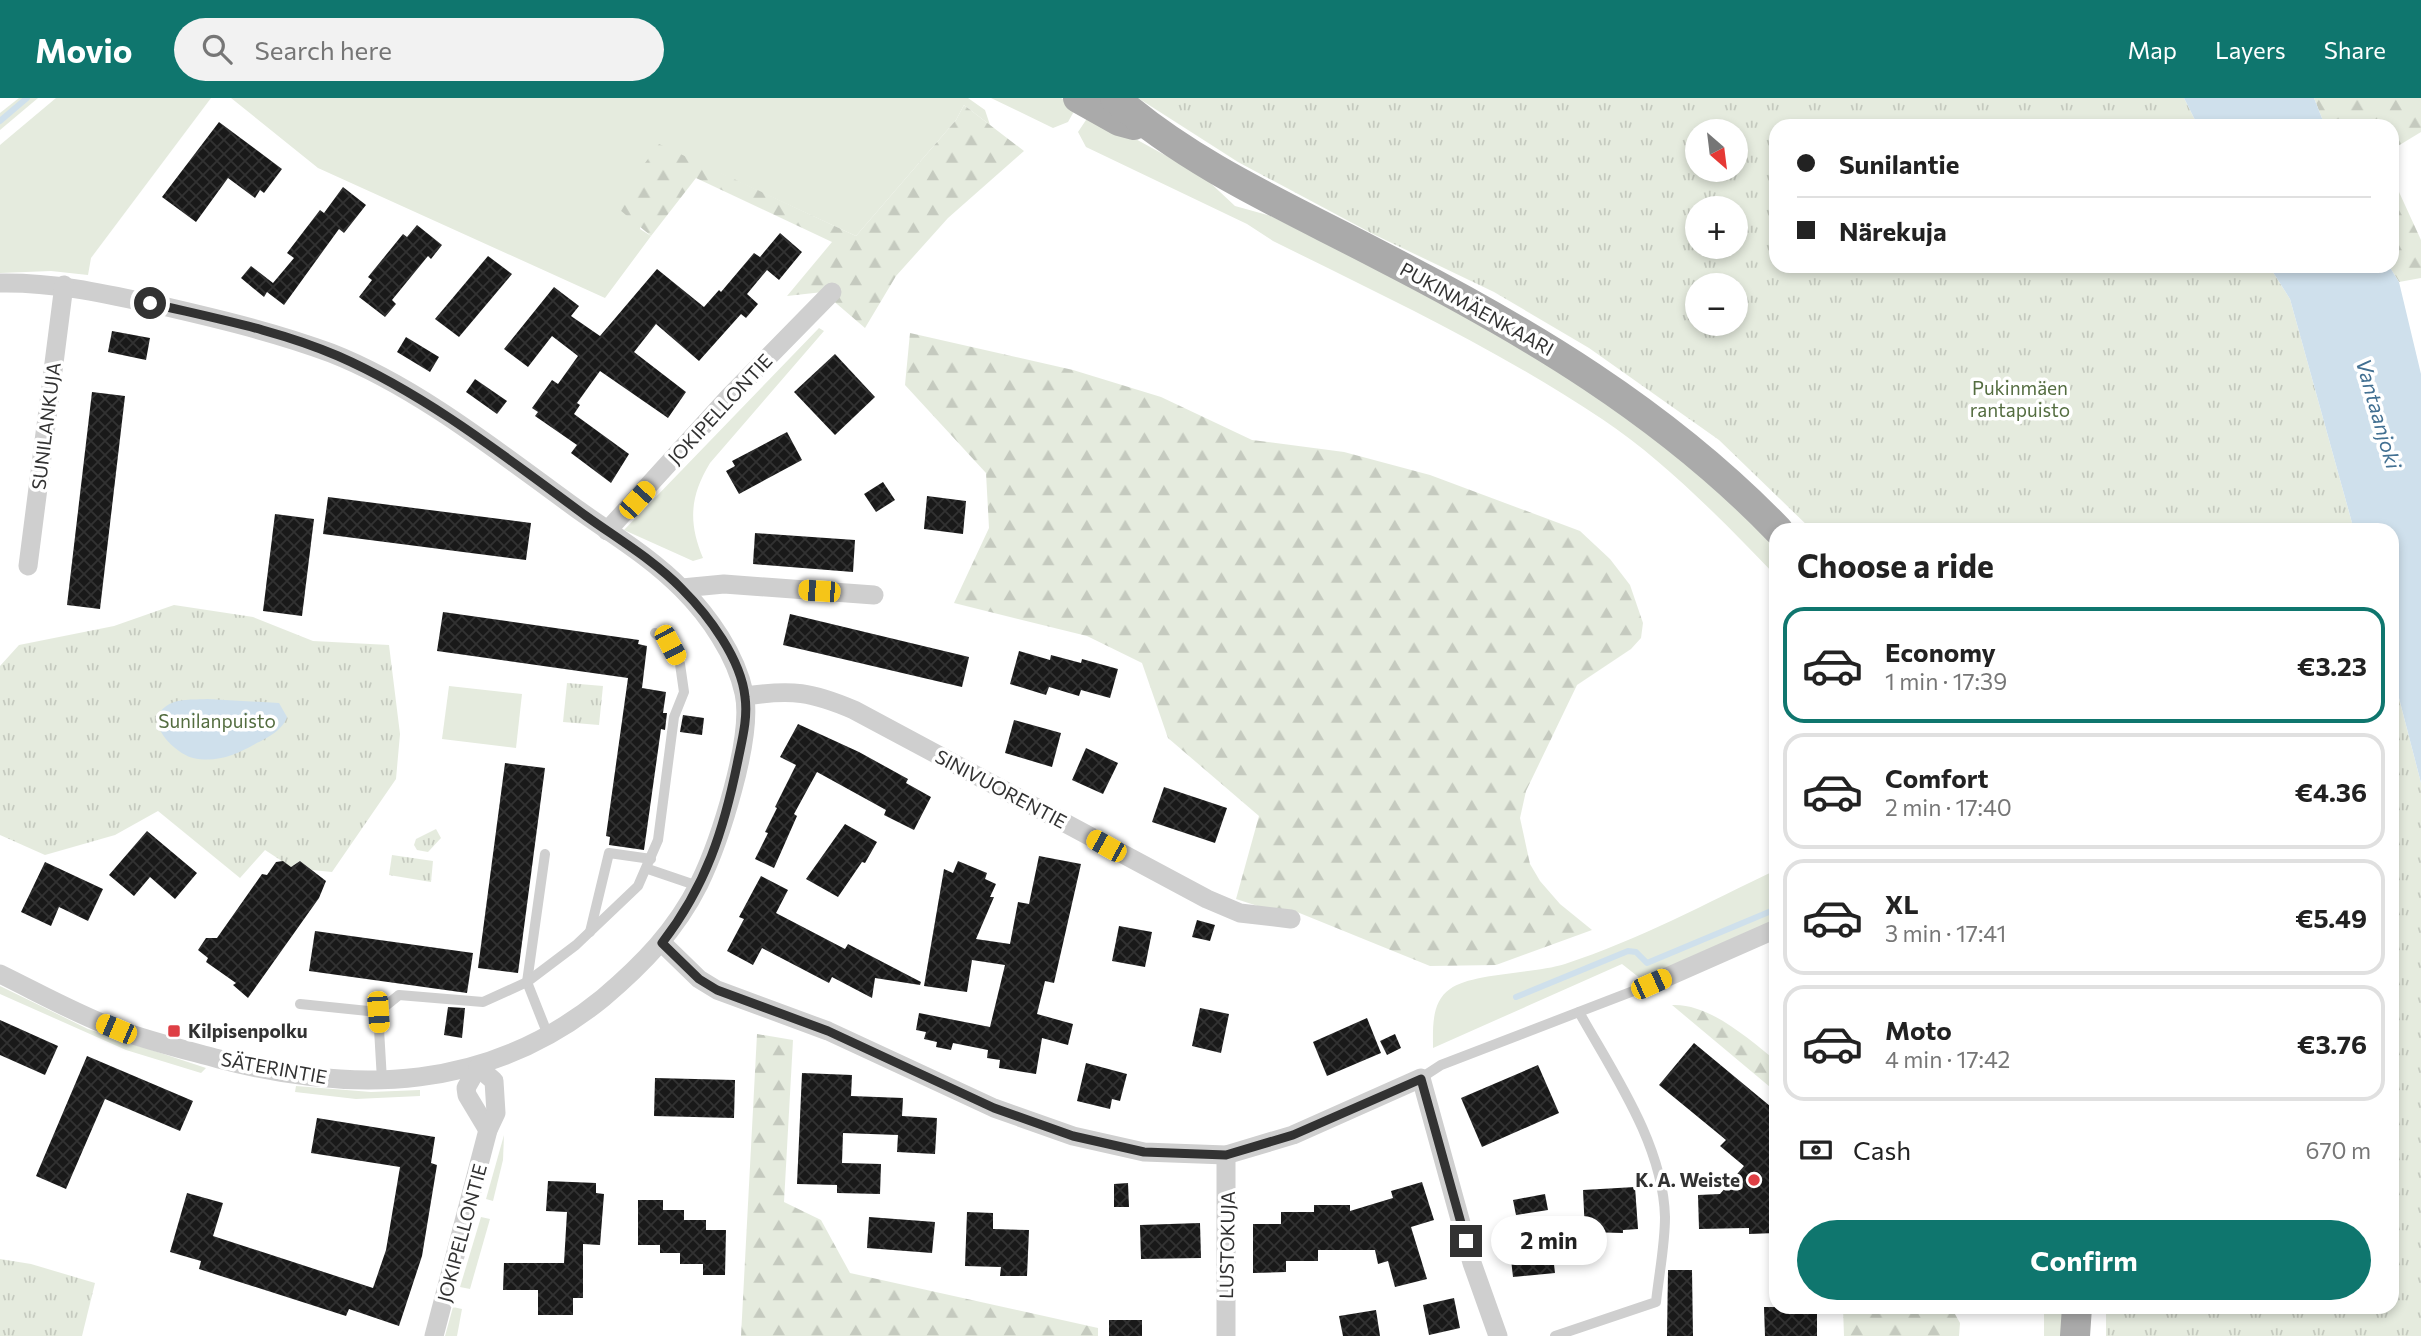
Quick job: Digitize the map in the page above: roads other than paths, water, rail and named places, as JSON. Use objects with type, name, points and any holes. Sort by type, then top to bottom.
[{"type":"main road","name":"PUKINMÄENKAARI","points":[[1078,98],[1119,121],[1149,128]]},
{"type":"main road","name":"PUKINMÄENKAARI","points":[[1115,98],[1149,128],[1293,210],[1493,316],[1577,365],[1682,442],[1771,523]]},
{"type":"main road","points":[[2075,1336],[2077,1314]]},
{"type":"street","points":[[0,283],[64,285],[262,329],[340,357],[385,378],[506,457],[682,589],[733,659],[746,696],[745,718],[727,816],[717,846],[698,886],[680,919],[662,943],[600,1000],[548,1035],[478,1067],[466,1088],[467,1095],[488,1129]]},
{"type":"street","name":"SUNILANKUJA","points":[[28,566],[64,285]]},
{"type":"street","name":"JOKIPELLONTIE","points":[[607,531],[729,397],[832,292]]},
{"type":"street","points":[[682,589],[724,584],[874,595]]},
{"type":"street","name":"SINIVUORENTIE","points":[[746,696],[774,692],[816,693],[854,710],[1207,899],[1240,913],[1291,919]]},
{"type":"street","points":[[1648,985],[1769,932]]},
{"type":"street","points":[[662,943],[699,979],[717,990],[828,1031],[994,1108],[1109,1145],[1144,1152],[1226,1155],[1293,1135],[1421,1079],[1470,1255],[1498,1336]]},
{"type":"street","name":"SÄTERINTIE","points":[[0,974],[81,1014],[141,1038],[241,1065],[290,1074],[382,1080],[425,1078],[478,1067]]},
{"type":"street","name":"JOKIPELLONTIE","points":[[434,1336],[488,1129],[496,1113],[494,1081],[478,1067]]},
{"type":"street","name":"LUSTOKUJA","points":[[1226,1155],[1226,1336]]},
{"type":"lane","points":[[300,1004],[378,1012],[399,995],[484,1002],[527,982],[590,932],[638,887],[658,840],[674,717],[684,692],[680,664],[670,645],[655,633]]},
{"type":"lane","points":[[590,932],[609,852],[650,864],[698,886]]},
{"type":"lane","points":[[545,853],[527,982],[548,1035]]},
{"type":"lane","points":[[1421,1079],[1441,1065],[1648,985]]},
{"type":"lane","points":[[378,1012],[382,1080]]},
{"type":"lane","points":[[1555,1336],[1656,1302],[1665,1216],[1657,1172],[1639,1124],[1579,1012]]},
{"type":"water","points":[[2184,98],[2314,98],[2322,119],[2194,119]]},
{"type":"water","name":"Vantaanjoki","points":[[2273,273],[2393,273],[2399,282],[2421,374],[2421,783],[2399,698],[2399,523],[2352,523],[2290,299]]},
{"type":"water","points":[[207,699],[279,703],[287,717],[274,733],[241,752],[218,759],[193,758],[171,745],[160,730],[159,714],[174,702]]},
{"type":"waterway","points":[[0,121],[27,98]]},
{"type":"waterway","points":[[1516,997],[1628,951],[1636,952],[1647,963],[1769,912]]},
{"type":"place","name":"Kilpisenpolku","points":[[174,1031]]},
{"type":"place","name":"K. A. Weiste","points":[[1754,1180]]},
{"type":"park label","name":"Pukinmäen rantapuisto","points":[[2020,399]]},
{"type":"park label","name":"Sunilanpuisto","points":[[217,721]]}]
